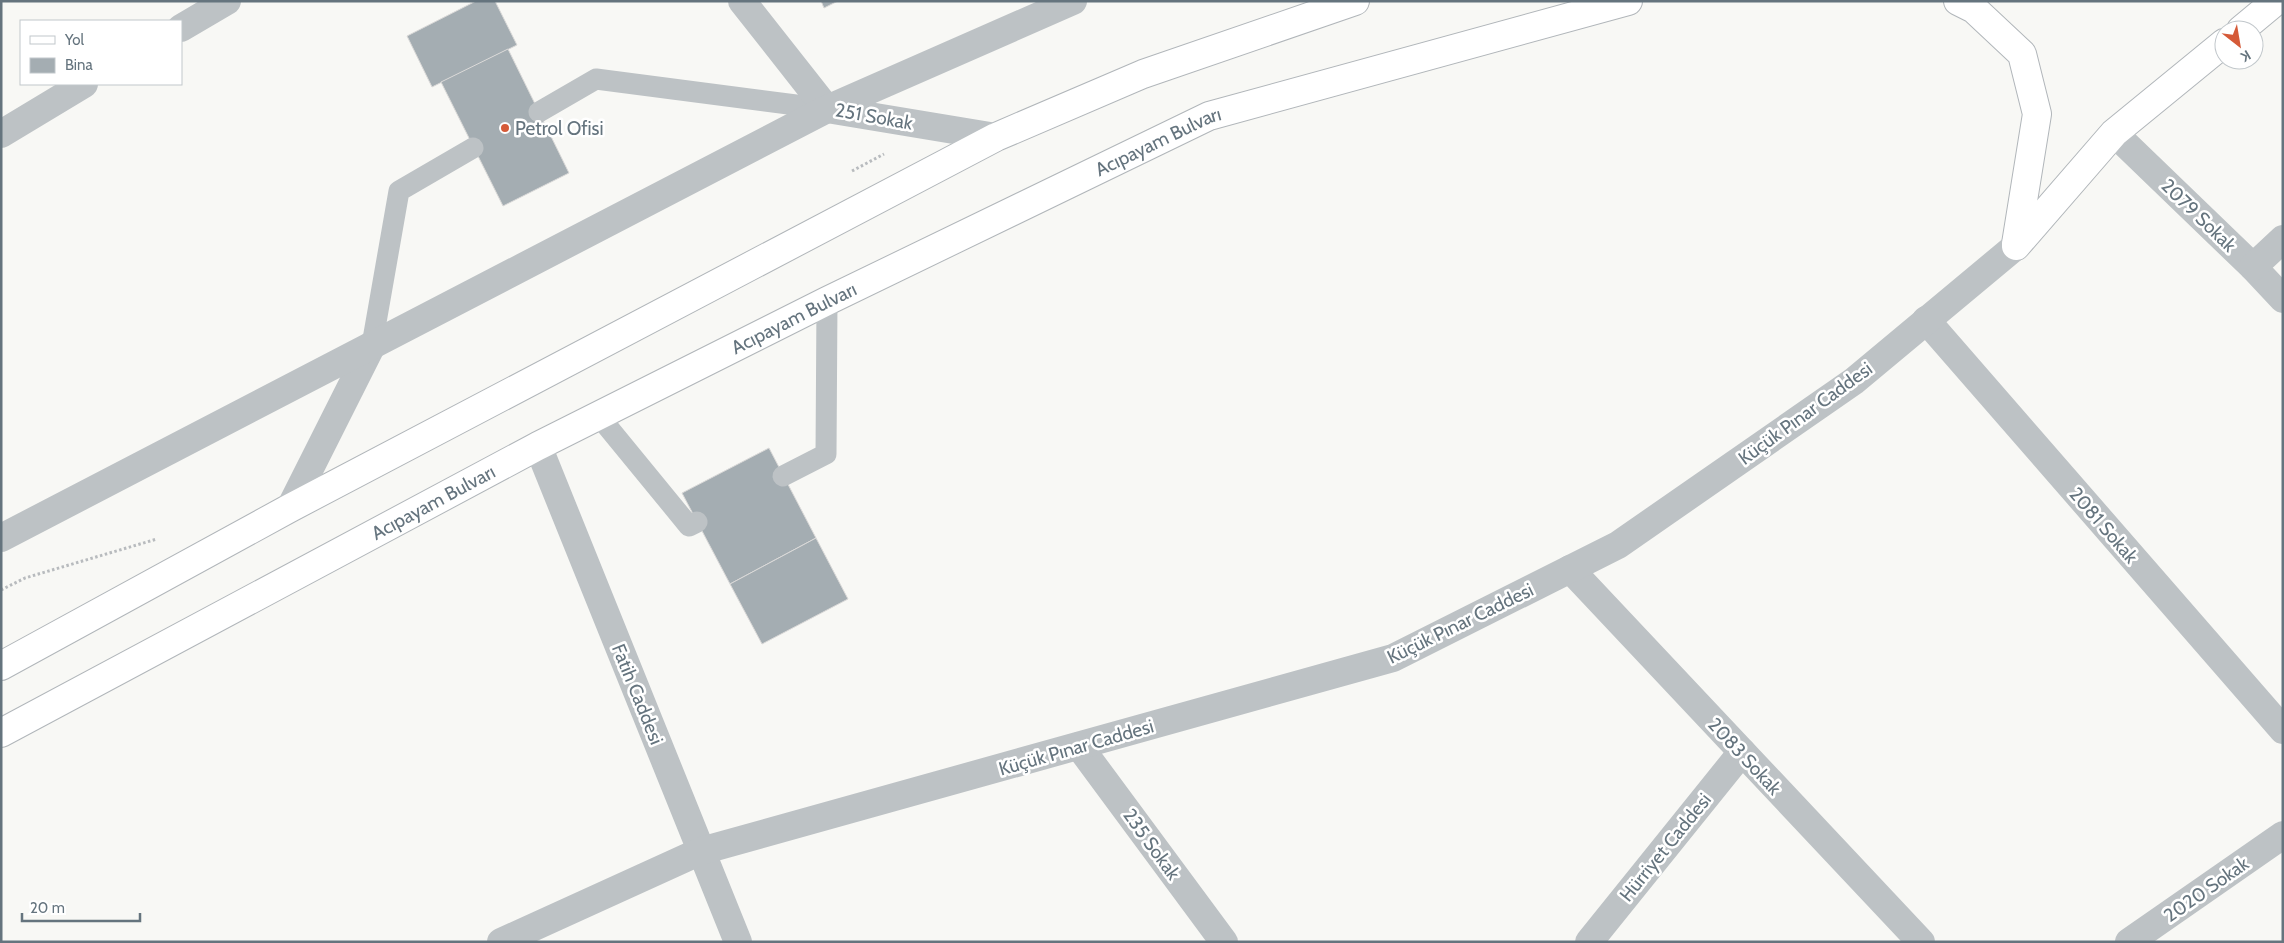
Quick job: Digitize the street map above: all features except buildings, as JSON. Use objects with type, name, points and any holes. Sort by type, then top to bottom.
[{"type":"main road","points":[[1,666],[290,508],[996,138],[1143,74],[1355,1]]},
{"type":"main road","name":"Acıpayam Bulvarı","points":[[1,733],[598,415],[827,301],[1210,116],[1628,1]]},
{"type":"main road","points":[[1958,1],[1974,8],[2022,54],[2037,114],[2016,246]]},
{"type":"main road","points":[[2252,20],[2276,1]]},
{"type":"main road","points":[[2016,246],[2114,133],[2214,51]]},
{"type":"street","points":[[182,27],[228,1]]},
{"type":"street","name":"251 Sokak","points":[[742,1],[827,109],[996,138]]},
{"type":"street","points":[[1,538],[827,109],[1073,1]]},
{"type":"street","points":[[1,134],[82,85]]},
{"type":"street","name":"2079 Sokak","points":[[2114,133],[2253,267],[2283,299]]},
{"type":"street","points":[[2253,267],[2283,238]]},
{"type":"street","name":"Küçük Pınar Caddesi","points":[[501,942],[702,851],[1393,658],[1618,545],[1838,392],[2016,246]]},
{"type":"street","name":"2081 Sokak","points":[[1926,320],[2283,730]]},
{"type":"street","points":[[290,508],[372,345]]},
{"type":"street","name":"Fatih Caddesi","points":[[538,446],[738,942]]},
{"type":"street","name":"2083 Sokak","points":[[1570,569],[1920,942]]},
{"type":"street","name":"235 Sokak","points":[[1080,746],[1224,942]]},
{"type":"street","name":"Hürriyet Caddesi","points":[[1589,942],[1742,752]]},
{"type":"street","name":"2020 Sokak","points":[[2129,942],[2283,836]]},
{"type":"lane","points":[[539,112],[596,79],[827,109]]},
{"type":"lane","points":[[372,345],[399,190],[474,148]]},
{"type":"lane","points":[[783,476],[826,454],[827,301]]},
{"type":"lane","points":[[598,415],[689,526],[697,522]]},
{"type":"place","name":"Petrol Ofisi","points":[[505,128]]}]
